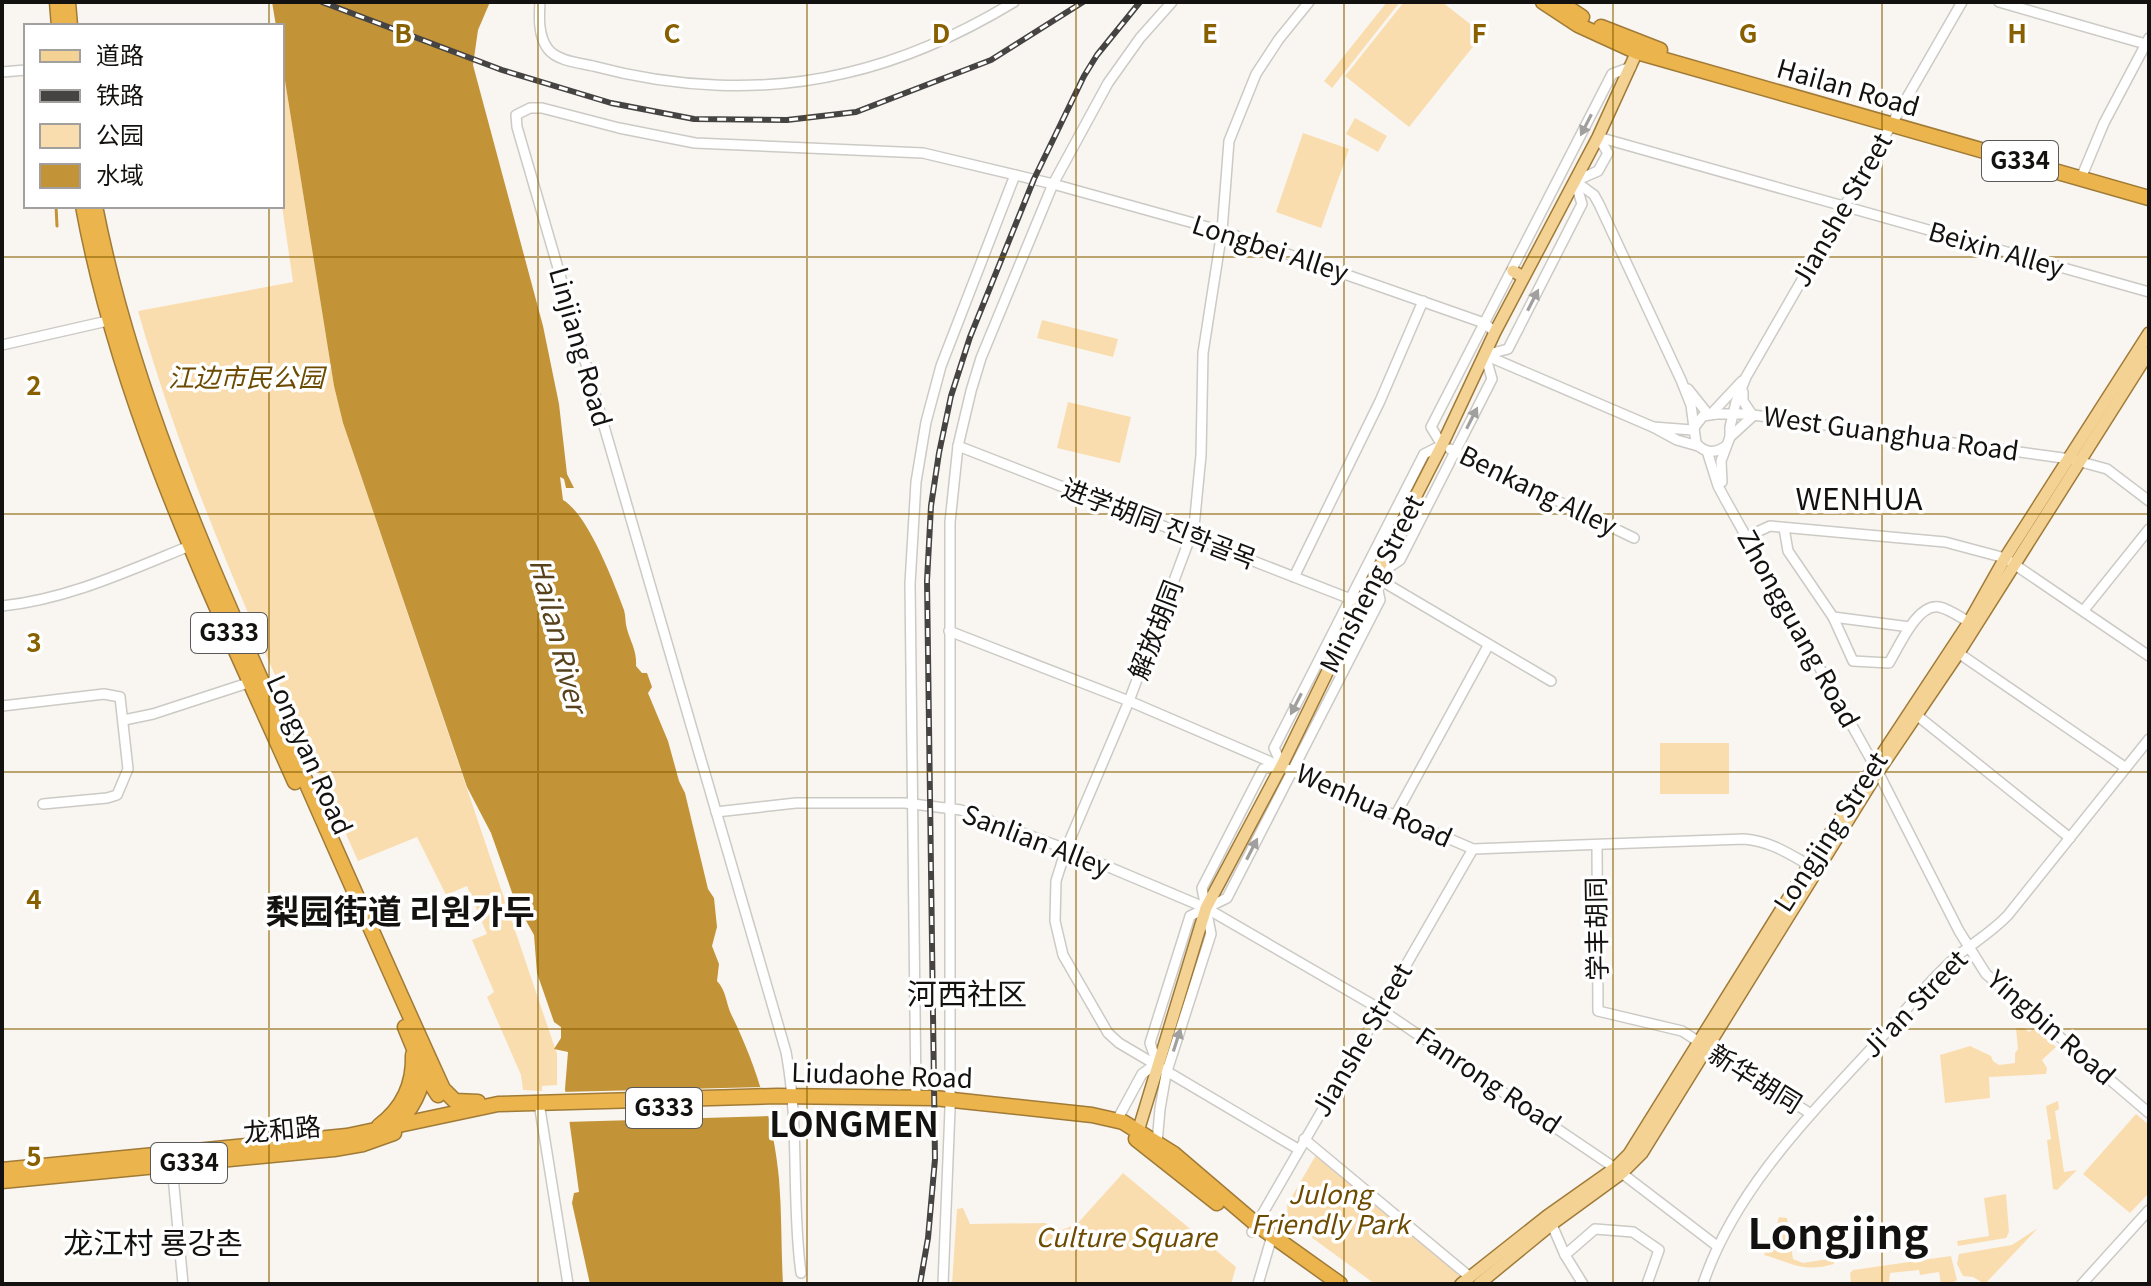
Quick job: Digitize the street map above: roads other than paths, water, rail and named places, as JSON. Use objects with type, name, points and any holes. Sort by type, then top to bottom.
[{"type":"highway","points":[[57,2],[59,24]]},
{"type":"highway","points":[[68,2],[70,24]]},
{"type":"highway","name":"Hailan Road","points":[[1543,2],[1578,25],[1639,48],[2083,174],[2149,198]]},
{"type":"highway","name":"Hailan Road","points":[[1559,2],[1639,48]]},
{"type":"highway","name":"Hailan Road","points":[[2083,174],[2149,187]]},
{"type":"highway","name":"Longyan Road","points":[[84,208],[116,318],[196,544],[251,682],[416,1045],[451,1098],[460,1102],[498,1104]]},
{"type":"highway","name":"Longyan Road","points":[[95,208],[116,318]]},
{"type":"highway","name":"Longyan Road","points":[[196,544],[416,1045],[424,1073],[443,1102],[456,1112]]},
{"type":"highway","name":"Longyan Road","points":[[372,1136],[406,1095],[416,1045]]},
{"type":"highway","name":"Longyan Road","points":[[372,1136],[397,1125],[413,1104],[424,1073]]},
{"type":"highway","name":"Liudaohe Road","points":[[794,1101],[916,1097],[950,1105],[1093,1124],[1136,1134],[1157,1143],[1254,1228]]},
{"type":"highway","name":"Liudaohe Road","points":[[397,1125],[498,1104],[544,1107],[794,1101],[950,1105],[1092,1115],[1117,1120],[1254,1228],[1340,1284]]},
{"type":"highway","name":"Liudaohe Road","points":[[372,1136],[544,1107]]},
{"type":"highway","points":[[456,1112],[474,1117]]},
{"type":"highway","name":"龙和路","points":[[2,1181],[334,1149],[372,1136]]},
{"type":"highway","name":"龙和路","points":[[2,1170],[372,1136]]},
{"type":"highway","name":"Liudaohe Road","points":[[1271,1240],[1326,1284]]},
{"type":"main road","name":"Minsheng Street","points":[[1136,1134],[1163,1066],[1206,908],[1287,768],[1355,601],[1375,577],[1485,355],[1518,274],[1575,181],[1639,48]]},
{"type":"main road","name":"Longjing Street","points":[[1470,1282],[1619,1171],[1702,1046],[1876,768],[1955,651],[2147,344]]},
{"type":"main road","name":"Longjing Street","points":[[1955,651],[1969,622],[2010,561]]},
{"type":"street","points":[[540,2],[540,27],[548,49],[564,59],[655,80],[734,86],[817,80],[891,61],[972,27],[1014,2]]},
{"type":"street","points":[[943,1284],[950,1105],[950,522],[958,446],[981,358],[1053,184],[1108,83],[1140,38],[1172,2]]},
{"type":"street","name":"解放胡同","points":[[1298,1149],[1163,1066],[1119,1043],[1108,1033],[1063,955],[1057,938],[1054,898],[1066,849],[1129,701],[1191,537],[1201,455],[1203,353],[1222,231],[1226,161],[1235,122],[1248,88],[1265,58],[1309,2]]},
{"type":"street","name":"Jianshe Street","points":[[1746,377],[1962,2]]},
{"type":"street","points":[[1999,2],[2148,42],[2104,123],[2083,174]]},
{"type":"street","points":[[1355,601],[1424,454],[1442,445],[1431,427],[1484,323],[1518,274],[1612,74],[1631,67]]},
{"type":"street","points":[[2,72],[24,70]]},
{"type":"street","name":"Linjiang Road","points":[[801,1273],[797,1246],[794,1101],[780,1030],[525,158],[516,115],[530,108],[542,108],[631,131],[695,143],[911,151],[1053,184]]},
{"type":"street","name":"Beixin Alley","points":[[1598,137],[2149,292]]},
{"type":"street","points":[[916,1097],[911,560],[920,452],[933,391],[950,337],[1015,175]]},
{"type":"street","points":[[1485,355],[1508,349],[1582,204],[1575,181]]},
{"type":"street","points":[[1575,181],[1594,195],[1599,204],[1681,380],[1691,405],[1694,439],[1703,449]]},
{"type":"street","name":"Longbei Alley","points":[[1053,184],[1222,231],[1484,323],[1495,332]]},
{"type":"street","points":[[1294,577],[1384,393],[1423,301]]},
{"type":"street","points":[[2,345],[116,318]]},
{"type":"street","points":[[1485,355],[1703,449],[1719,450],[1729,436],[1753,416],[1743,401],[1746,377]]},
{"type":"street","points":[[1375,577],[1400,560],[1492,379],[1485,355]]},
{"type":"street","points":[[1653,427],[1692,430],[1699,419],[1710,414],[1746,377]]},
{"type":"street","name":"Zhongguang Road","points":[[1723,493],[1720,468],[1746,377]]},
{"type":"street","points":[[1681,380],[1710,414],[1723,417],[1729,436]]},
{"type":"street","name":"West Guanghua Road","points":[[1710,414],[1753,416],[2074,460],[2107,469],[2149,501]]},
{"type":"street","name":"Benkang Alley","points":[[1442,445],[1634,538]]},
{"type":"street","name":"进学胡同 진학골목","points":[[958,446],[1355,601]]},
{"type":"street","name":"Zhongguang Road","points":[[1703,449],[1718,486],[1876,768]]},
{"type":"street","points":[[1746,537],[1770,526],[1945,542],[2010,561],[2149,656]]},
{"type":"street","points":[[1784,528],[1788,551],[1833,617],[1853,661],[1889,663],[1922,611],[1933,607],[1943,607],[1969,622]]},
{"type":"street","points":[[2084,610],[2149,529]]},
{"type":"street","points":[[2,606],[75,591],[196,544]]},
{"type":"street","points":[[1375,577],[1551,681]]},
{"type":"street","points":[[1287,768],[1380,600],[1375,577]]},
{"type":"street","points":[[1833,617],[1910,627]]},
{"type":"street","name":"Wenhua Road","points":[[949,631],[1129,701],[1473,849],[1756,840],[1778,847],[1813,868]]},
{"type":"street","points":[[1395,816],[1488,646]]},
{"type":"street","points":[[1955,651],[2126,768]]},
{"type":"street","points":[[124,720],[153,714],[251,682]]},
{"type":"street","points":[[2,706],[115,694],[122,701],[128,769],[117,795],[43,804]]},
{"type":"street","points":[[1914,714],[2070,838]]},
{"type":"street","name":"Ji'an Street","points":[[1703,1284],[1717,1246],[1747,1195],[1811,1114],[1954,959],[2008,915],[2149,739]]},
{"type":"street","name":"Yingbin Road","points":[[1876,768],[1969,948],[1986,974],[2149,1113]]},
{"type":"street","name":"Sanlian Alley","points":[[716,812],[796,803],[905,803],[950,808],[1066,849],[1206,908]]},
{"type":"street","name":"学丰胡同","points":[[1597,846],[1598,1011]]},
{"type":"street","name":"Jianshe Street","points":[[1254,1228],[1473,849]]},
{"type":"street","name":"Fanrong Road","points":[[1206,908],[1380,1009],[1619,1171],[1717,1246]]},
{"type":"street","name":"新华胡同","points":[[1598,1011],[1682,1031],[1811,1114]]},
{"type":"street","points":[[1117,1120],[1142,1074],[1163,1066],[1157,1143]]},
{"type":"street","points":[[544,1107],[568,1284]]},
{"type":"street","points":[[1304,1139],[1470,1282]]},
{"type":"street","points":[[172,1165],[183,1284]]},
{"type":"street","points":[[2082,1284],[2149,1210]]},
{"type":"street","points":[[1550,1220],[1565,1255],[1583,1284]]},
{"type":"street","points":[[1565,1255],[1595,1229],[1633,1232],[1659,1250],[1647,1284]]},
{"type":"street","points":[[1258,1284],[1271,1240]]},
{"type":"water","name":"Hailan River","points":[[272,2],[490,2],[478,30],[473,65],[543,326],[559,404],[567,474],[574,488],[566,488],[564,479],[560,477],[563,500],[582,519],[614,583],[635,651],[636,666],[642,673],[647,673],[652,687],[648,693],[685,793],[708,889],[714,898],[717,927],[712,946],[719,964],[717,981],[756,1073],[773,1137],[780,1192],[783,1284],[590,1284],[572,1203],[574,1193],[579,1192],[565,1089],[568,1052],[554,1049],[561,1038],[561,1027],[554,1022],[537,973],[534,935],[515,901],[491,833],[467,787],[343,423],[334,386],[284,74],[284,24],[276,24]]},
{"type":"waterway","points":[[56,208],[57,226]]},
{"type":"railway","points":[[322,2],[502,70],[611,103],[694,119],[787,120],[856,112],[991,60],[1083,2]]},
{"type":"railway","points":[[920,1284],[928,1238],[935,1159],[927,581],[931,506],[939,453],[951,396],[970,337],[1034,179],[1084,76],[1140,2]]},
{"type":"district","name":"WENHUA","points":[[1859,500]]},
{"type":"district","name":"梨园街道 리원가두","points":[[400,912]]},
{"type":"district","name":"河西社区","points":[[967,995]]},
{"type":"district","name":"LONGMEN","points":[[854,1125]]},
{"type":"district","name":"Longjing","points":[[1838,1234]]},
{"type":"district","name":"龙江村 룡강촌","points":[[153,1244]]},
{"type":"park label","name":"江边市民公园","points":[[246,378]]},
{"type":"park label","name":"Julong Friendly Park","points":[[1330,1210]]},
{"type":"park label","name":"Culture Square","points":[[1126,1238]]}]
